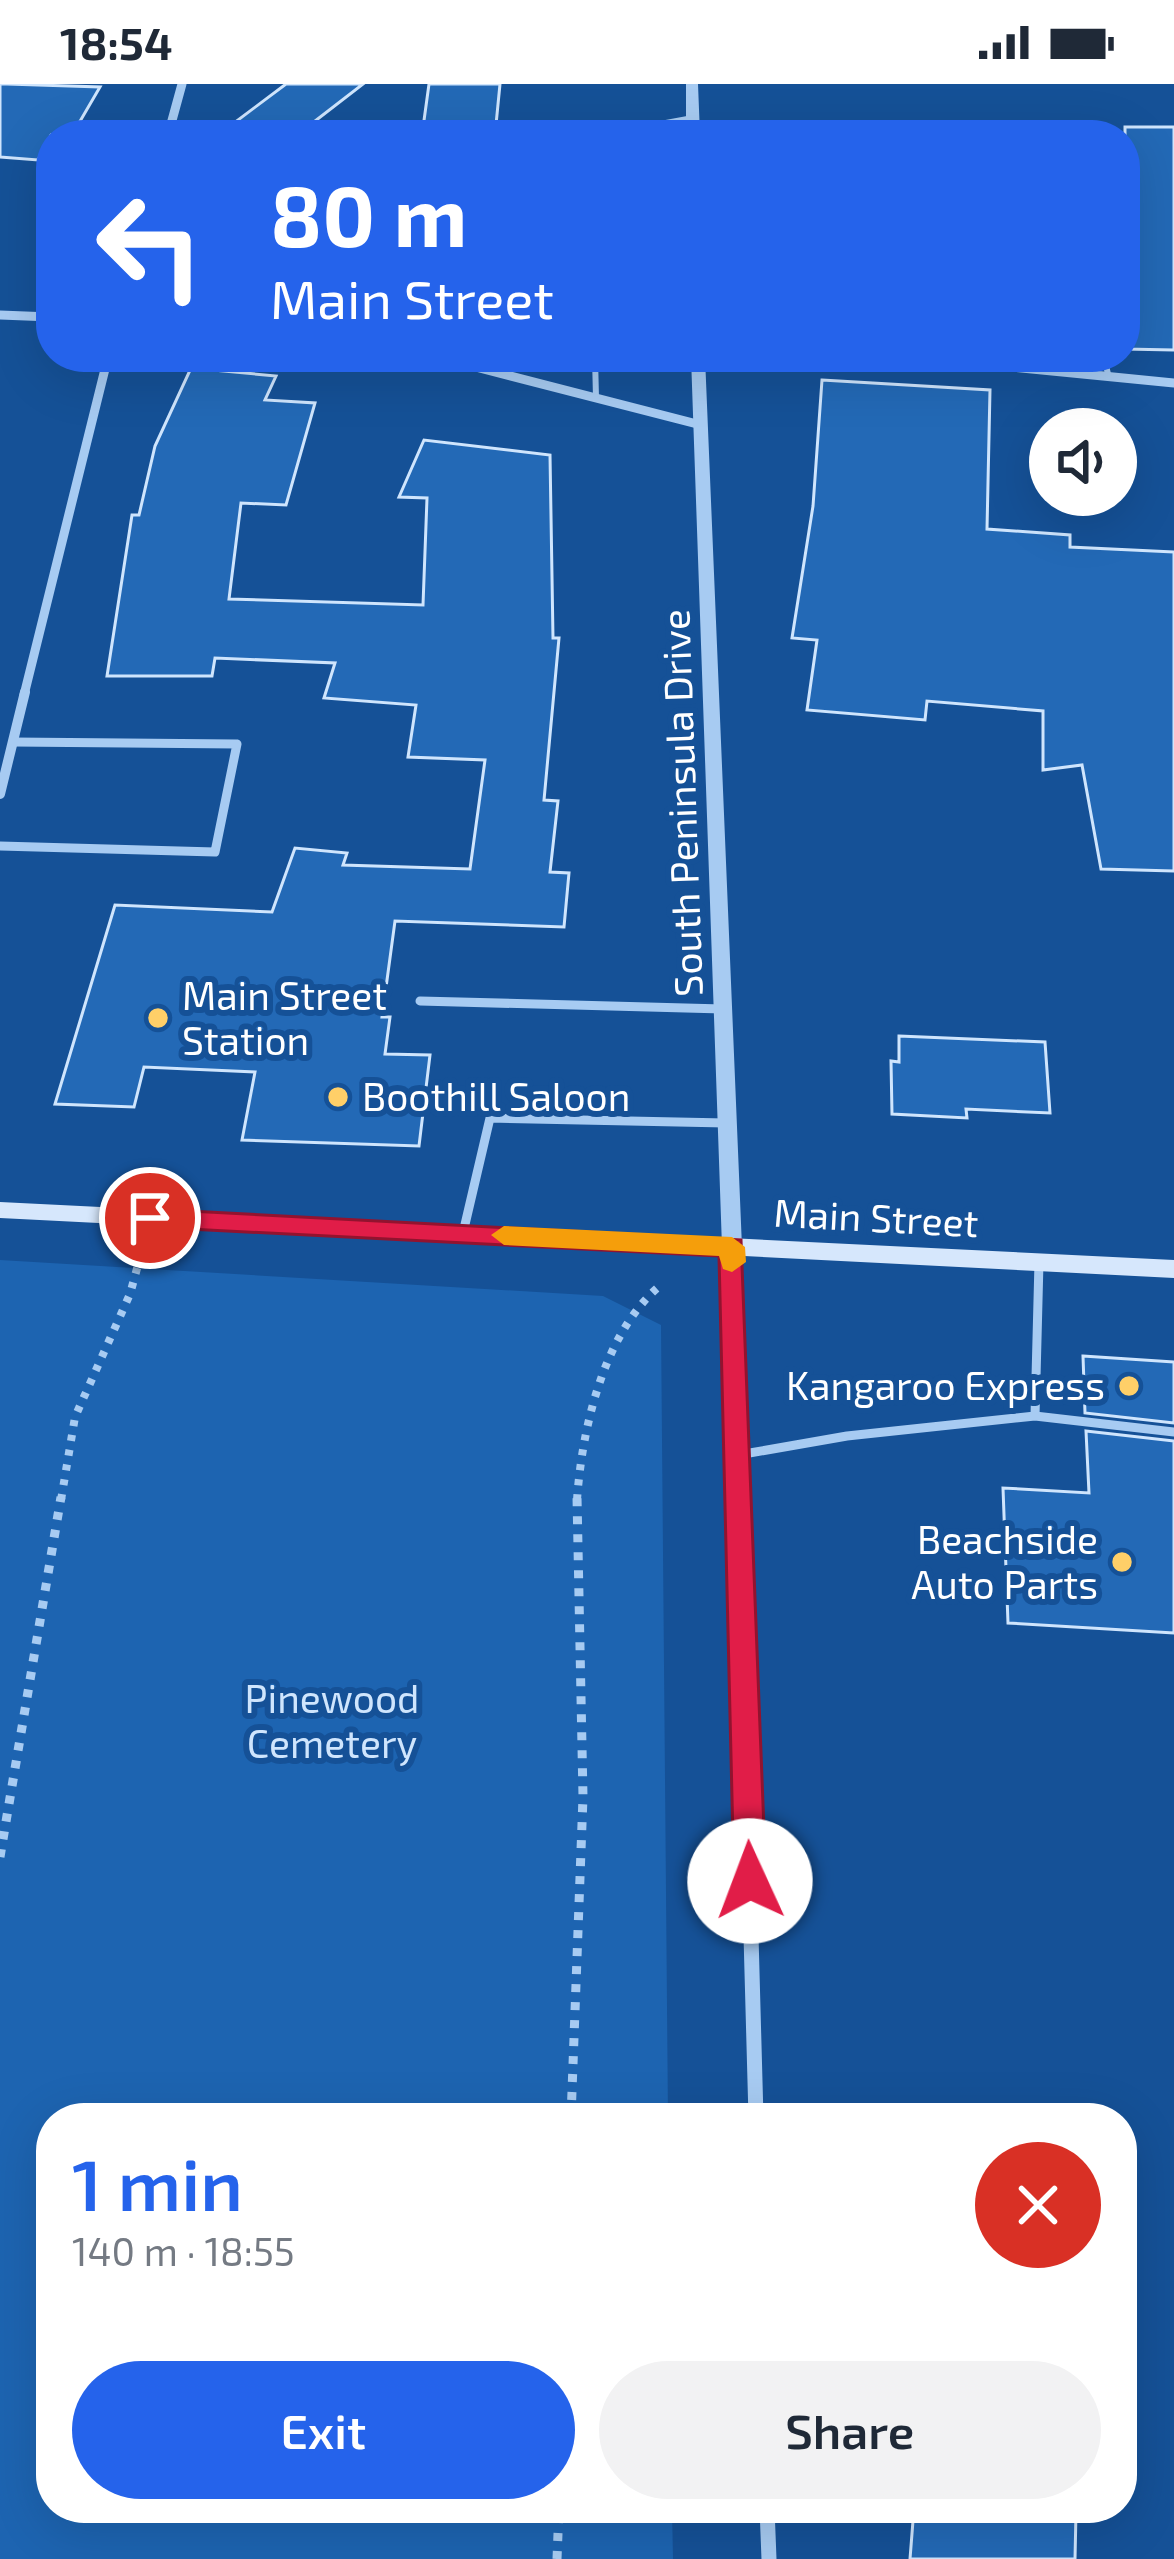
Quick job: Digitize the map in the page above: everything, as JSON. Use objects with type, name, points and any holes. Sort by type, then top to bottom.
[{"type":"main road","name":"Main Street","points":[[0,1210],[1174,1269]]},
{"type":"street","points":[[172,120],[182,84]]},
{"type":"street","points":[[692,84],[693,118]]},
{"type":"street","points":[[0,315],[36,316]]},
{"type":"street","points":[[0,794],[104,372]]},
{"type":"street","points":[[495,372],[701,425]]},
{"type":"street","name":"South Peninsula Drive","points":[[699,372],[732,1247]]},
{"type":"street","points":[[1089,372],[1174,383]]},
{"type":"street","points":[[732,1247],[756,2103]]},
{"type":"street","points":[[768,2523],[769,2559]]},
{"type":"lane","points":[[682,120],[693,118]]},
{"type":"lane","points":[[596,372],[596,398]]},
{"type":"lane","points":[[0,846],[215,852],[237,744],[13,742]]},
{"type":"lane","points":[[420,1001],[723,1009]]},
{"type":"lane","points":[[464,1233],[490,1118],[727,1123]]},
{"type":"lane","points":[[1035,1416],[1040,1262]]},
{"type":"lane","points":[[738,1455],[847,1436],[1035,1416],[1174,1432]]},
{"type":"path","points":[[0,1856],[75,1417],[130,1294],[150,1218]]},
{"type":"path","points":[[571,2103],[583,1692],[574,1539],[583,1452],[618,1342],[652,1290],[732,1247]]},
{"type":"path","points":[[557,2559],[558,2523]]},
{"type":"green space","name":"Pinewood Cemetery","points":[[0,1260],[603,1296],[661,1325],[668,2103],[36,2103],[36,2523],[672,2523],[673,2559],[0,2559]]},
{"type":"building","points":[[0,84],[100,87],[81,120],[36,120],[36,160],[0,157]]},
{"type":"building","points":[[286,84],[363,84],[316,120],[238,120]]},
{"type":"building","points":[[429,84],[500,84],[496,120],[424,120]]},
{"type":"building","points":[[1140,127],[1174,127],[1174,350],[1140,349]]},
{"type":"building","points":[[189,372],[276,376],[265,400],[315,403],[286,505],[241,503],[229,599],[423,605],[427,498],[399,497],[424,440],[550,455],[553,638],[559,638],[544,800],[558,801],[550,872],[569,873],[564,927],[395,921],[382,1017],[390,1017],[385,1054],[430,1055],[419,1146],[242,1140],[255,1072],[144,1067],[134,1107],[55,1104],[115,905],[272,912],[295,848],[347,853],[343,865],[470,869],[485,760],[408,757],[416,705],[324,698],[335,663],[215,658],[212,676],[107,676],[132,515],[139,515],[155,446]]},
{"type":"building","points":[[822,380],[990,390],[987,529],[1070,535],[1070,547],[1174,552],[1174,871],[1101,869],[1082,765],[1043,770],[1043,711],[927,701],[925,720],[807,710],[817,640],[792,638],[813,506]]},
{"type":"building","points":[[899,1036],[1045,1042],[1050,1113],[966,1109],[967,1118],[892,1114],[891,1061],[899,1062]]},
{"type":"building","name":"Kangaroo Express","points":[[1083,1356],[1174,1362],[1174,1423],[1085,1413]]},
{"type":"building","points":[[1086,1431],[1174,1441],[1174,1633],[1008,1623],[1003,1488],[1089,1493]]},
{"type":"building","points":[[913,2523],[1076,2523],[1075,2559],[910,2559]]},
{"type":"slow traffic","points":[[504,1235],[732,1247],[732,1262]]},
{"type":"place","name":"Main Street Station","points":[[158,1018]]},
{"type":"place","name":"Boothill Saloon","points":[[338,1097]]},
{"type":"place","name":"Kangaroo Express","points":[[1129,1386]]},
{"type":"place","name":"Beachside Auto Parts","points":[[1122,1562]]},
{"type":"route","points":[[150,1218],[732,1247],[750,1881]]}]
